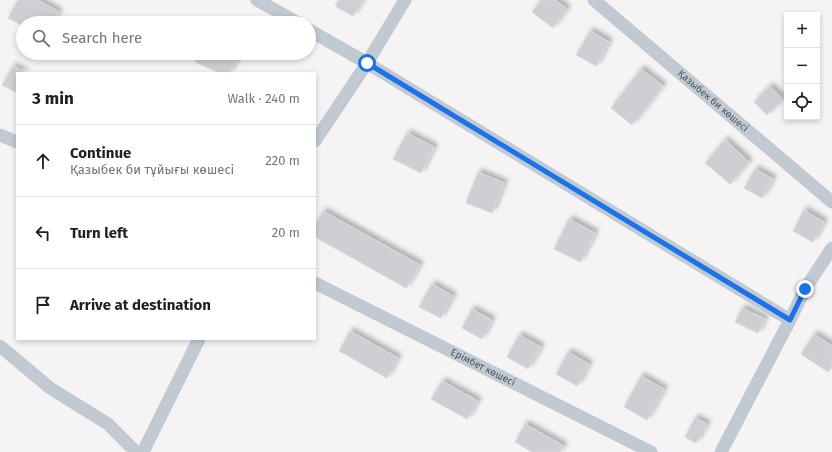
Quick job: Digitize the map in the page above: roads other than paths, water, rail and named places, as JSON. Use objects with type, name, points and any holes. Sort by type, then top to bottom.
[{"type":"street","points":[[257,0],[286,16]]},
{"type":"street","points":[[316,140],[367,63],[405,0]]},
{"type":"street","name":"Қазыбек би көшесі","points":[[594,0],[832,202]]},
{"type":"street","points":[[316,34],[367,63],[790,320]]},
{"type":"street","points":[[0,135],[16,142]]},
{"type":"street","points":[[721,452],[805,289],[832,248]]},
{"type":"street","name":"Ерімбет көшесі","points":[[316,284],[651,452]]},
{"type":"street","points":[[142,452],[198,340]]},
{"type":"street","points":[[0,346],[50,388],[108,424],[136,452]]}]
